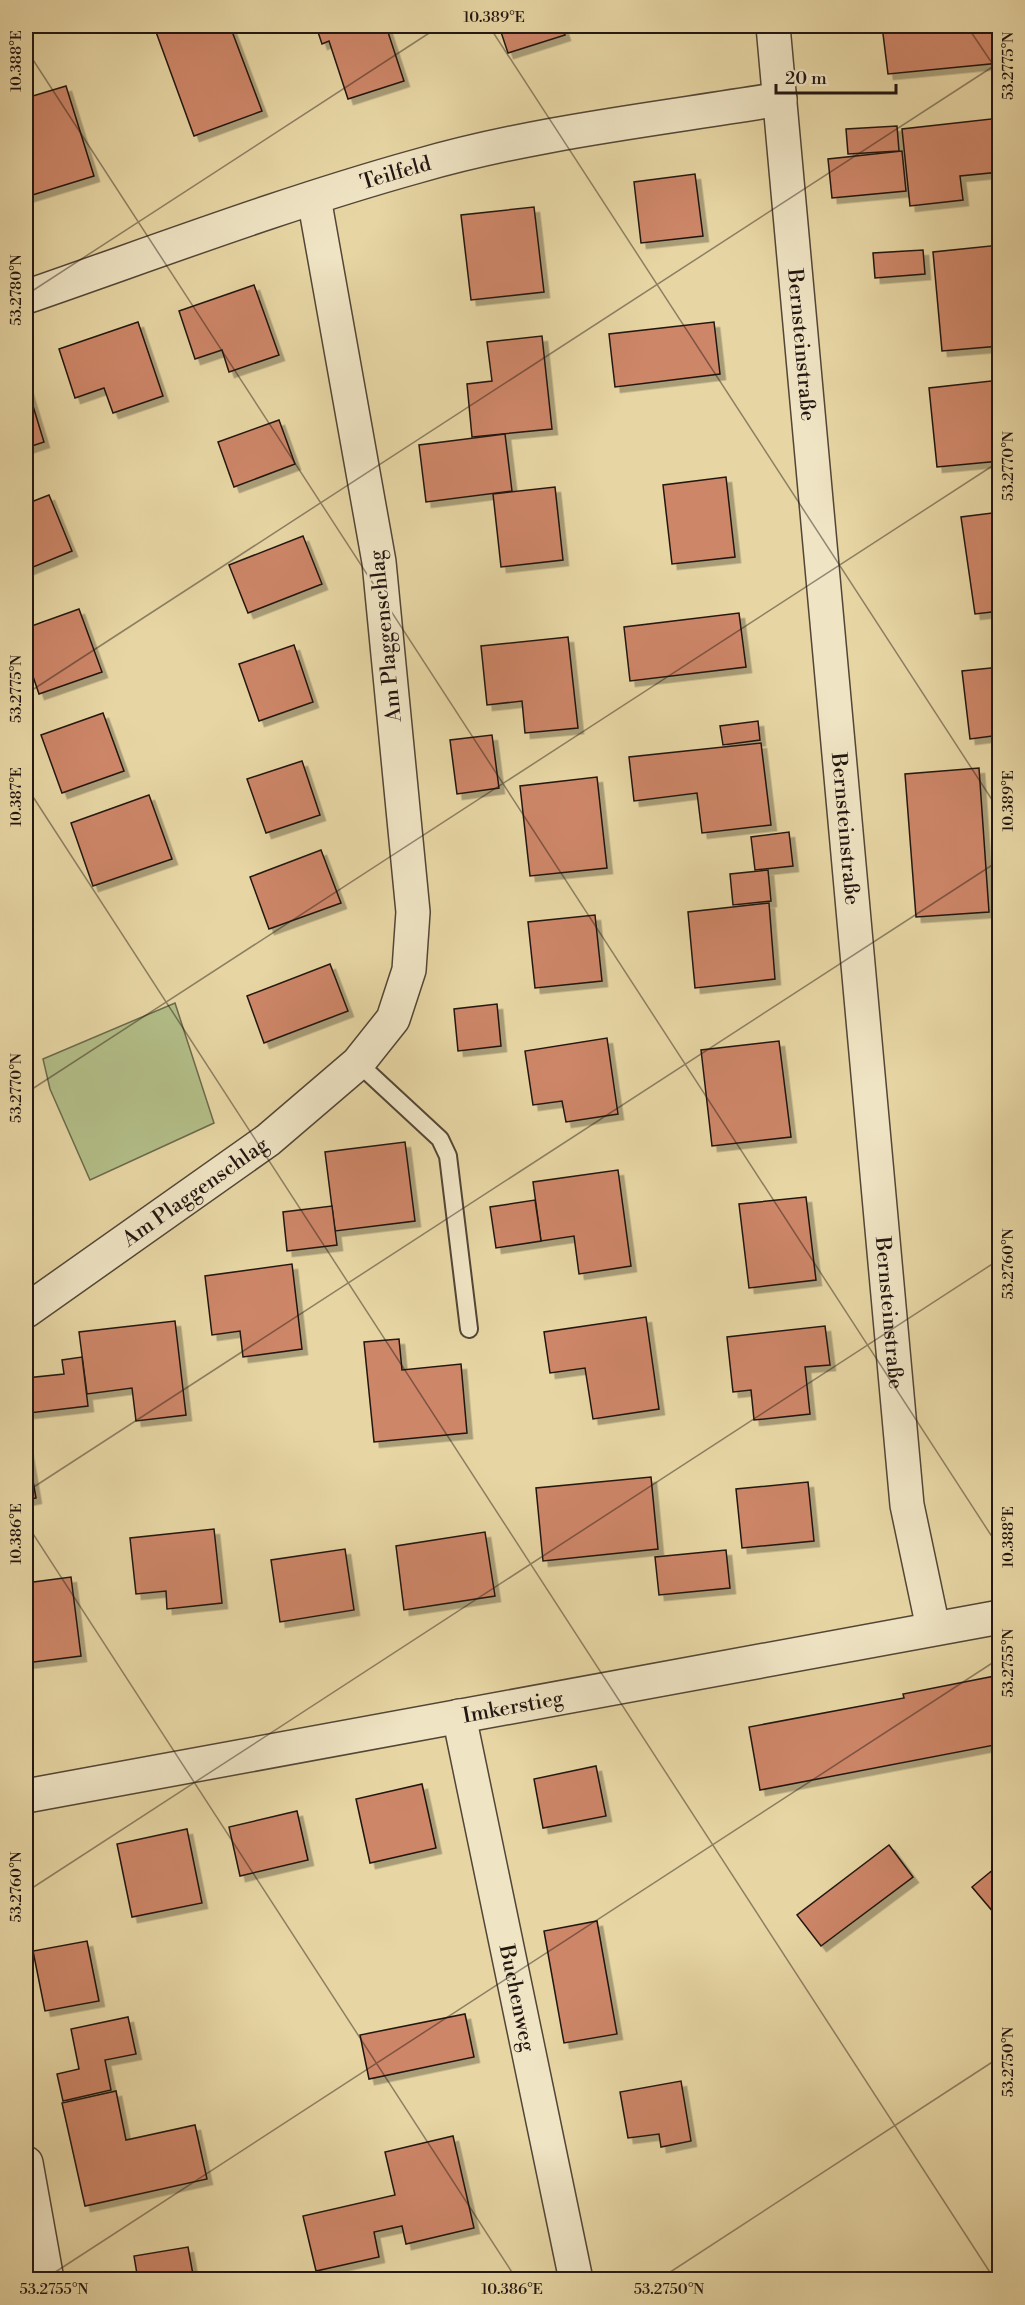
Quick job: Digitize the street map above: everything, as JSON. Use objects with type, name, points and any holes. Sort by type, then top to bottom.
[{"type":"street","name":"Bernsteinstraße","points":[[773,26],[906,1493],[933,1628]]},
{"type":"street","name":"Teilfeld","points":[[26,297],[314,198],[419,165],[523,141],[780,99]]},
{"type":"street","name":"Am Plaggenschlag","points":[[26,1311],[268,1140],[358,1064],[393,1019],[409,970],[413,912],[379,562],[314,198]]},
{"type":"street","name":"Imkerstieg","points":[[26,1796],[999,1617]]},
{"type":"street","name":"Buchenweg","points":[[459,1716],[576,2280]]},
{"type":"street","points":[[26,2163],[47,2280]]},
{"type":"lane","points":[[358,1064],[440,1138],[448,1156],[469,1329]]},
{"type":"green space","points":[[175,1003],[214,1123],[90,1180],[50,1089],[43,1059]]},
{"type":"building","points":[[174,26],[230,26],[262,111],[194,136],[156,32]]},
{"type":"building","points":[[316,26],[386,26],[404,81],[348,99],[329,41],[322,44]]},
{"type":"building","points":[[499,26],[562,26],[565,35],[508,53]]},
{"type":"building","points":[[882,26],[1000,26],[1000,63],[888,74]]},
{"type":"building","points":[[66,86],[94,176],[26,197],[26,98]]},
{"type":"building","points":[[1000,118],[1000,172],[960,176],[963,200],[910,206],[902,129]]},
{"type":"building","points":[[897,126],[899,151],[848,154],[846,129]]},
{"type":"building","points":[[902,151],[906,191],[832,198],[828,159]]},
{"type":"building","points":[[695,174],[703,236],[641,243],[634,182]]},
{"type":"building","points":[[534,207],[544,292],[471,300],[461,215]]},
{"type":"building","points":[[1000,245],[1000,346],[942,351],[933,252]]},
{"type":"building","points":[[923,250],[925,274],[875,278],[873,253]]},
{"type":"building","points":[[254,285],[279,355],[229,372],[222,350],[195,359],[179,311]]},
{"type":"building","points":[[138,322],[163,396],[113,413],[104,388],[75,398],[59,349]]},
{"type":"building","points":[[714,322],[720,374],[615,387],[609,334]]},
{"type":"building","points":[[542,336],[552,429],[472,437],[467,384],[492,381],[487,342]]},
{"type":"building","points":[[1000,380],[1000,461],[937,467],[929,388]]},
{"type":"building","points":[[26,383],[44,442],[26,448]]},
{"type":"building","points":[[279,420],[295,464],[234,487],[218,442]]},
{"type":"building","points":[[505,434],[512,491],[426,502],[419,445]]},
{"type":"building","points":[[726,477],[735,557],[672,564],[663,485]]},
{"type":"building","points":[[555,487],[563,560],[501,567],[493,494]]},
{"type":"building","points":[[49,495],[72,551],[26,570],[26,504]]},
{"type":"building","points":[[1000,512],[1000,611],[975,614],[961,517]]},
{"type":"building","points":[[303,536],[322,584],[248,613],[229,565]]},
{"type":"building","points":[[79,609],[102,672],[39,694],[26,656],[26,628]]},
{"type":"building","points":[[739,613],[746,667],[630,681],[624,627]]},
{"type":"building","points":[[568,637],[578,728],[525,733],[522,701],[487,705],[481,646]]},
{"type":"building","points":[[294,645],[313,702],[259,721],[239,664]]},
{"type":"building","points":[[1000,667],[1000,735],[970,739],[962,671]]},
{"type":"building","points":[[103,713],[124,771],[62,793],[41,735]]},
{"type":"building","points":[[758,721],[760,740],[723,745],[720,726]]},
{"type":"building","points":[[492,735],[499,788],[457,794],[450,740]]},
{"type":"building","points":[[761,743],[771,825],[702,833],[697,793],[634,801],[629,757]]},
{"type":"building","points":[[302,761],[320,815],[266,833],[247,779]]},
{"type":"building","points":[[979,768],[989,912],[916,917],[905,774]]},
{"type":"building","points":[[597,777],[607,868],[530,876],[520,786]]},
{"type":"building","points":[[149,795],[172,859],[93,886],[71,823]]},
{"type":"building","points":[[789,832],[793,866],[755,870],[751,837]]},
{"type":"building","points":[[321,850],[341,903],[269,929],[250,877]]},
{"type":"building","points":[[768,870],[771,901],[733,905],[730,874]]},
{"type":"building","points":[[769,903],[775,979],[695,988],[688,912]]},
{"type":"building","points":[[595,915],[602,981],[535,988],[528,922]]},
{"type":"building","points":[[330,964],[348,1011],[264,1043],[247,996]]},
{"type":"building","points":[[1000,996],[1000,1031],[994,997]]},
{"type":"building","points":[[497,1004],[501,1046],[458,1051],[454,1009]]},
{"type":"building","points":[[607,1038],[618,1114],[566,1122],[562,1101],[533,1105],[525,1051]]},
{"type":"building","points":[[779,1041],[791,1137],[712,1146],[701,1050]]},
{"type":"building","points":[[405,1142],[415,1221],[335,1231],[325,1152]]},
{"type":"building","points":[[618,1170],[631,1266],[579,1274],[574,1236],[541,1241],[533,1182]]},
{"type":"building","points":[[806,1197],[816,1280],[749,1288],[739,1204]]},
{"type":"building","points":[[535,1200],[541,1241],[496,1248],[490,1207]]},
{"type":"building","points":[[332,1206],[337,1245],[287,1251],[283,1212]]},
{"type":"building","points":[[292,1264],[302,1349],[243,1357],[240,1331],[212,1335],[205,1276]]},
{"type":"building","points":[[646,1317],[659,1409],[593,1419],[585,1368],[550,1373],[544,1332]]},
{"type":"building","points":[[175,1321],[186,1415],[136,1421],[132,1388],[87,1394],[79,1332]]},
{"type":"building","points":[[825,1326],[830,1365],[805,1367],[810,1414],[754,1420],[751,1390],[733,1392],[727,1337]]},
{"type":"building","points":[[399,1339],[402,1370],[461,1364],[467,1433],[374,1442],[364,1342]]},
{"type":"building","points":[[82,1357],[88,1406],[29,1413],[26,1378],[64,1374],[62,1360]]},
{"type":"building","points":[[26,1441],[36,1498],[26,1500]]},
{"type":"building","points":[[651,1477],[658,1549],[543,1561],[536,1488]]},
{"type":"building","points":[[808,1482],[814,1541],[742,1548],[736,1489]]},
{"type":"building","points":[[214,1529],[222,1603],[167,1609],[166,1591],[136,1594],[130,1538]]},
{"type":"building","points":[[485,1532],[495,1596],[404,1610],[396,1546]]},
{"type":"building","points":[[345,1549],[354,1610],[280,1622],[271,1560]]},
{"type":"building","points":[[726,1550],[730,1588],[659,1595],[655,1557]]},
{"type":"building","points":[[71,1577],[81,1656],[26,1663],[26,1583]]},
{"type":"building","points":[[1000,1675],[1000,1744],[760,1790],[749,1727],[904,1698],[903,1694]]},
{"type":"building","points":[[596,1766],[606,1816],[543,1828],[534,1779]]},
{"type":"building","points":[[422,1784],[436,1848],[370,1863],[356,1799]]},
{"type":"building","points":[[297,1811],[308,1860],[240,1876],[229,1827]]},
{"type":"building","points":[[187,1829],[202,1903],[132,1917],[117,1844]]},
{"type":"building","points":[[889,1845],[913,1877],[821,1946],[797,1915]]},
{"type":"building","points":[[1000,1864],[1000,1920],[972,1887]]},
{"type":"building","points":[[597,1921],[617,2034],[564,2043],[544,1931]]},
{"type":"building","points":[[87,1941],[99,2001],[45,2011],[33,1951]]},
{"type":"building","points":[[465,2014],[474,2057],[369,2079],[360,2035]]},
{"type":"building","points":[[128,2017],[136,2054],[105,2060],[111,2090],[63,2101],[57,2074],[79,2069],[71,2029]]},
{"type":"building","points":[[681,2081],[691,2141],[661,2147],[659,2134],[628,2138],[620,2092]]},
{"type":"building","points":[[116,2091],[126,2140],[195,2125],[207,2179],[85,2206],[62,2103]]},
{"type":"building","points":[[453,2136],[474,2228],[406,2244],[402,2226],[374,2232],[379,2257],[316,2271],[303,2216],[395,2195],[385,2152]]},
{"type":"building","points":[[188,2247],[194,2280],[138,2280],[134,2256]]}]
